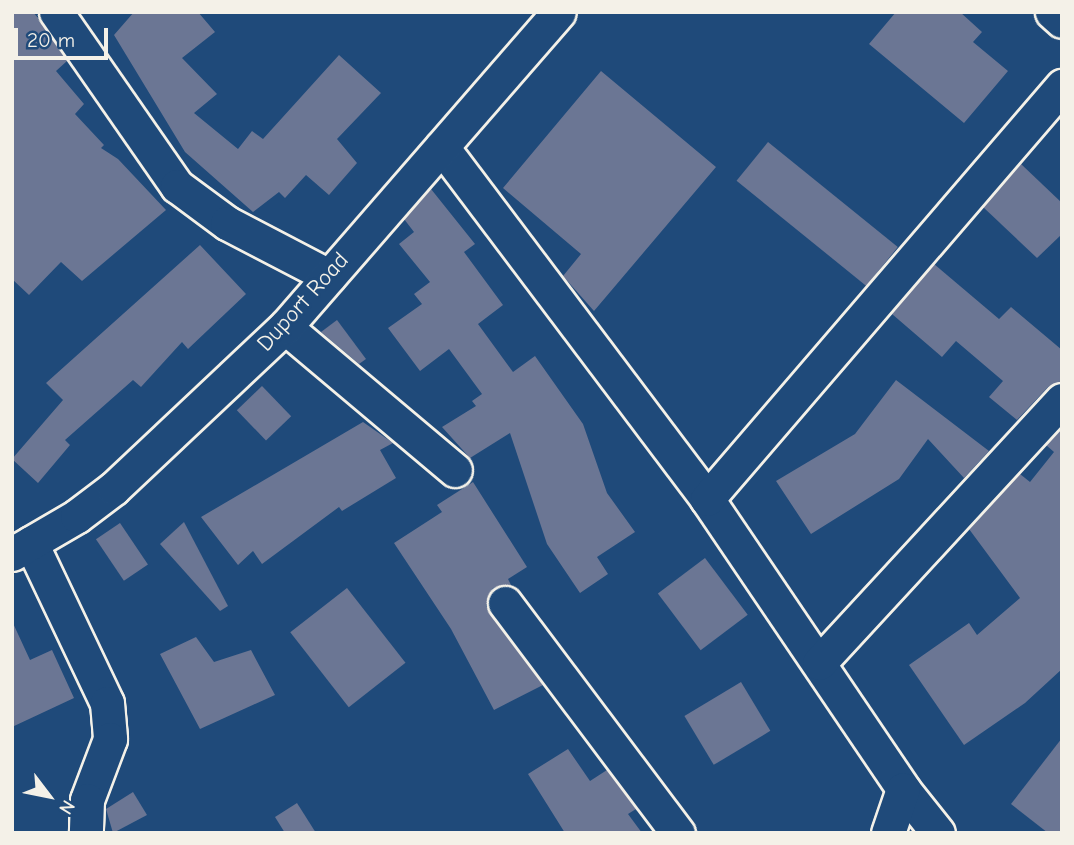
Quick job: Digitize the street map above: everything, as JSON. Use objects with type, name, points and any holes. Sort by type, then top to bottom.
[{"type":"street","points":[[56,12],[177,186],[227,223],[329,276]]},
{"type":"street","name":"Duport Road","points":[[22,548],[114,488],[285,327],[559,12]]},
{"type":"street","points":[[1052,12],[1062,21]]},
{"type":"street","points":[[707,499],[1062,86]]},
{"type":"street","points":[[442,147],[707,499],[903,789],[938,833]]},
{"type":"street","points":[[285,327],[455,470]]},
{"type":"street","points":[[819,663],[1062,400]]},
{"type":"street","points":[[22,548],[107,703],[110,738],[87,800],[86,833]]},
{"type":"street","points":[[505,603],[678,833]]},
{"type":"street","points":[[888,833],[903,789]]},
{"type":"building","points":[[12,12],[33,12],[38,18],[67,61],[56,71],[84,104],[75,114],[104,145],[101,148],[118,159],[166,210],[82,281],[61,262],[29,295],[12,279]]},
{"type":"building","points":[[134,12],[198,12],[215,32],[182,58],[217,94],[194,113],[238,149],[252,131],[263,139],[339,55],[381,93],[337,139],[357,163],[329,195],[306,175],[285,198],[279,192],[253,212],[185,152],[114,35]]},
{"type":"building","points":[[896,12],[960,12],[982,32],[973,42],[1008,71],[964,123],[869,44]]},
{"type":"building","points":[[601,71],[716,167],[594,311],[563,276],[581,254],[503,188]]},
{"type":"building","points":[[768,142],[898,247],[866,286],[737,181]]},
{"type":"building","points":[[1021,164],[1062,203],[1062,234],[1037,258],[983,207]]},
{"type":"building","points":[[431,189],[475,244],[464,252],[503,305],[478,324],[513,372],[535,356],[583,424],[607,493],[635,532],[597,557],[608,574],[580,593],[547,544],[510,433],[470,458],[442,427],[476,406],[472,401],[482,394],[449,349],[420,371],[388,328],[422,304],[414,294],[430,282],[399,244],[414,232],[404,219]]},
{"type":"building","points":[[200,245],[246,294],[188,349],[182,342],[141,387],[133,380],[65,440],[70,445],[38,483],[12,459],[63,400],[46,383]]},
{"type":"building","points":[[934,264],[999,319],[1011,307],[1062,350],[1062,381],[1048,387],[1017,420],[989,397],[1003,381],[956,341],[942,357],[892,314]]},
{"type":"building","points":[[337,320],[366,359],[359,364],[321,332]]},
{"type":"building","points":[[896,380],[989,451],[964,478],[928,439],[899,479],[811,534],[776,481],[855,434]]},
{"type":"building","points":[[262,386],[291,416],[266,441],[237,410]]},
{"type":"building","points":[[363,422],[393,443],[380,450],[396,478],[342,511],[339,507],[262,564],[253,551],[238,565],[201,517]]},
{"type":"building","points":[[1062,429],[1062,669],[1025,703],[964,745],[909,665],[969,623],[977,635],[1020,598],[969,529],[1020,474],[1030,482],[1054,452],[1046,445]]},
{"type":"building","points":[[473,482],[527,567],[508,579],[511,585],[493,588],[486,606],[543,685],[494,710],[451,629],[394,543],[442,512],[437,505]]},
{"type":"building","points":[[184,522],[228,606],[220,611],[160,544]]},
{"type":"building","points":[[120,523],[148,564],[124,581],[96,539]]},
{"type":"building","points":[[705,558],[748,615],[701,650],[658,594]]},
{"type":"building","points":[[347,588],[405,663],[349,707],[290,632]]},
{"type":"building","points":[[12,621],[30,660],[52,650],[74,698],[12,727]]},
{"type":"building","points":[[196,637],[214,662],[251,650],[275,695],[200,729],[160,654]]},
{"type":"building","points":[[741,682],[770,731],[714,765],[684,716]]},
{"type":"building","points":[[1062,738],[1062,833],[1048,833],[1011,804]]},
{"type":"building","points":[[568,749],[590,781],[607,770],[636,809],[628,814],[642,833],[565,833],[528,774]]},
{"type":"building","points":[[133,792],[147,815],[113,833],[106,809]]},
{"type":"building","points":[[297,803],[316,833],[285,833],[275,817]]}]
